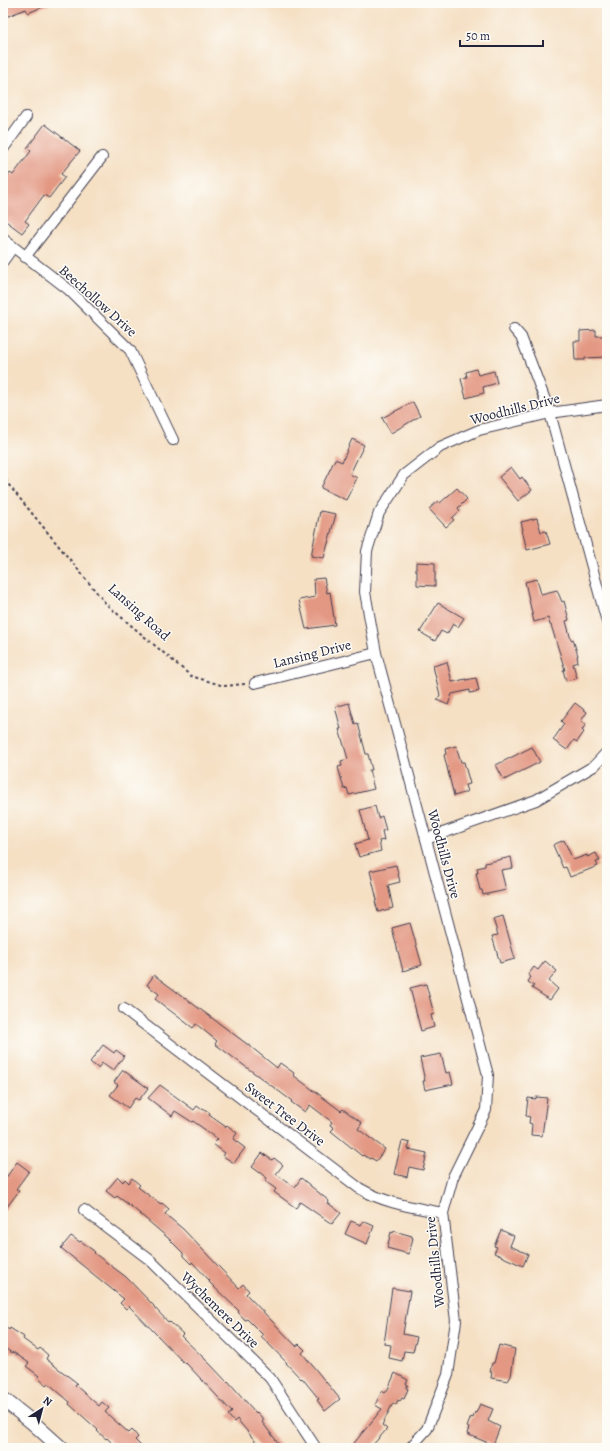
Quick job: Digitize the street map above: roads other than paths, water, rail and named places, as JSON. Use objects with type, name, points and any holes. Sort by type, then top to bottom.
[{"type":"street","points":[[3,149],[26,117]]},
{"type":"street","points":[[25,256],[102,157]]},
{"type":"street","name":"Beechollow Drive","points":[[3,239],[68,290],[130,350],[173,440]]},
{"type":"street","points":[[3,261],[13,247]]},
{"type":"street","points":[[514,329],[521,337],[550,413],[607,622]]},
{"type":"street","name":"Woodhills Drive","points":[[410,1448],[427,1429],[448,1375],[456,1321],[443,1213],[452,1177],[486,1110],[488,1075],[376,653],[365,592],[367,551],[379,513],[404,475],[440,447],[479,430],[550,413],[607,404]]},
{"type":"street","name":"Lansing Drive","points":[[255,683],[376,653]]},
{"type":"street","points":[[426,839],[536,800],[594,766],[607,752]]},
{"type":"street","name":"Sweet Tree Drive","points":[[124,1009],[360,1188],[384,1201],[443,1213]]},
{"type":"street","name":"Wychemere Drive","points":[[84,1210],[150,1260],[270,1378],[316,1448]]},
{"type":"street","points":[[3,1399],[61,1448]]}]
